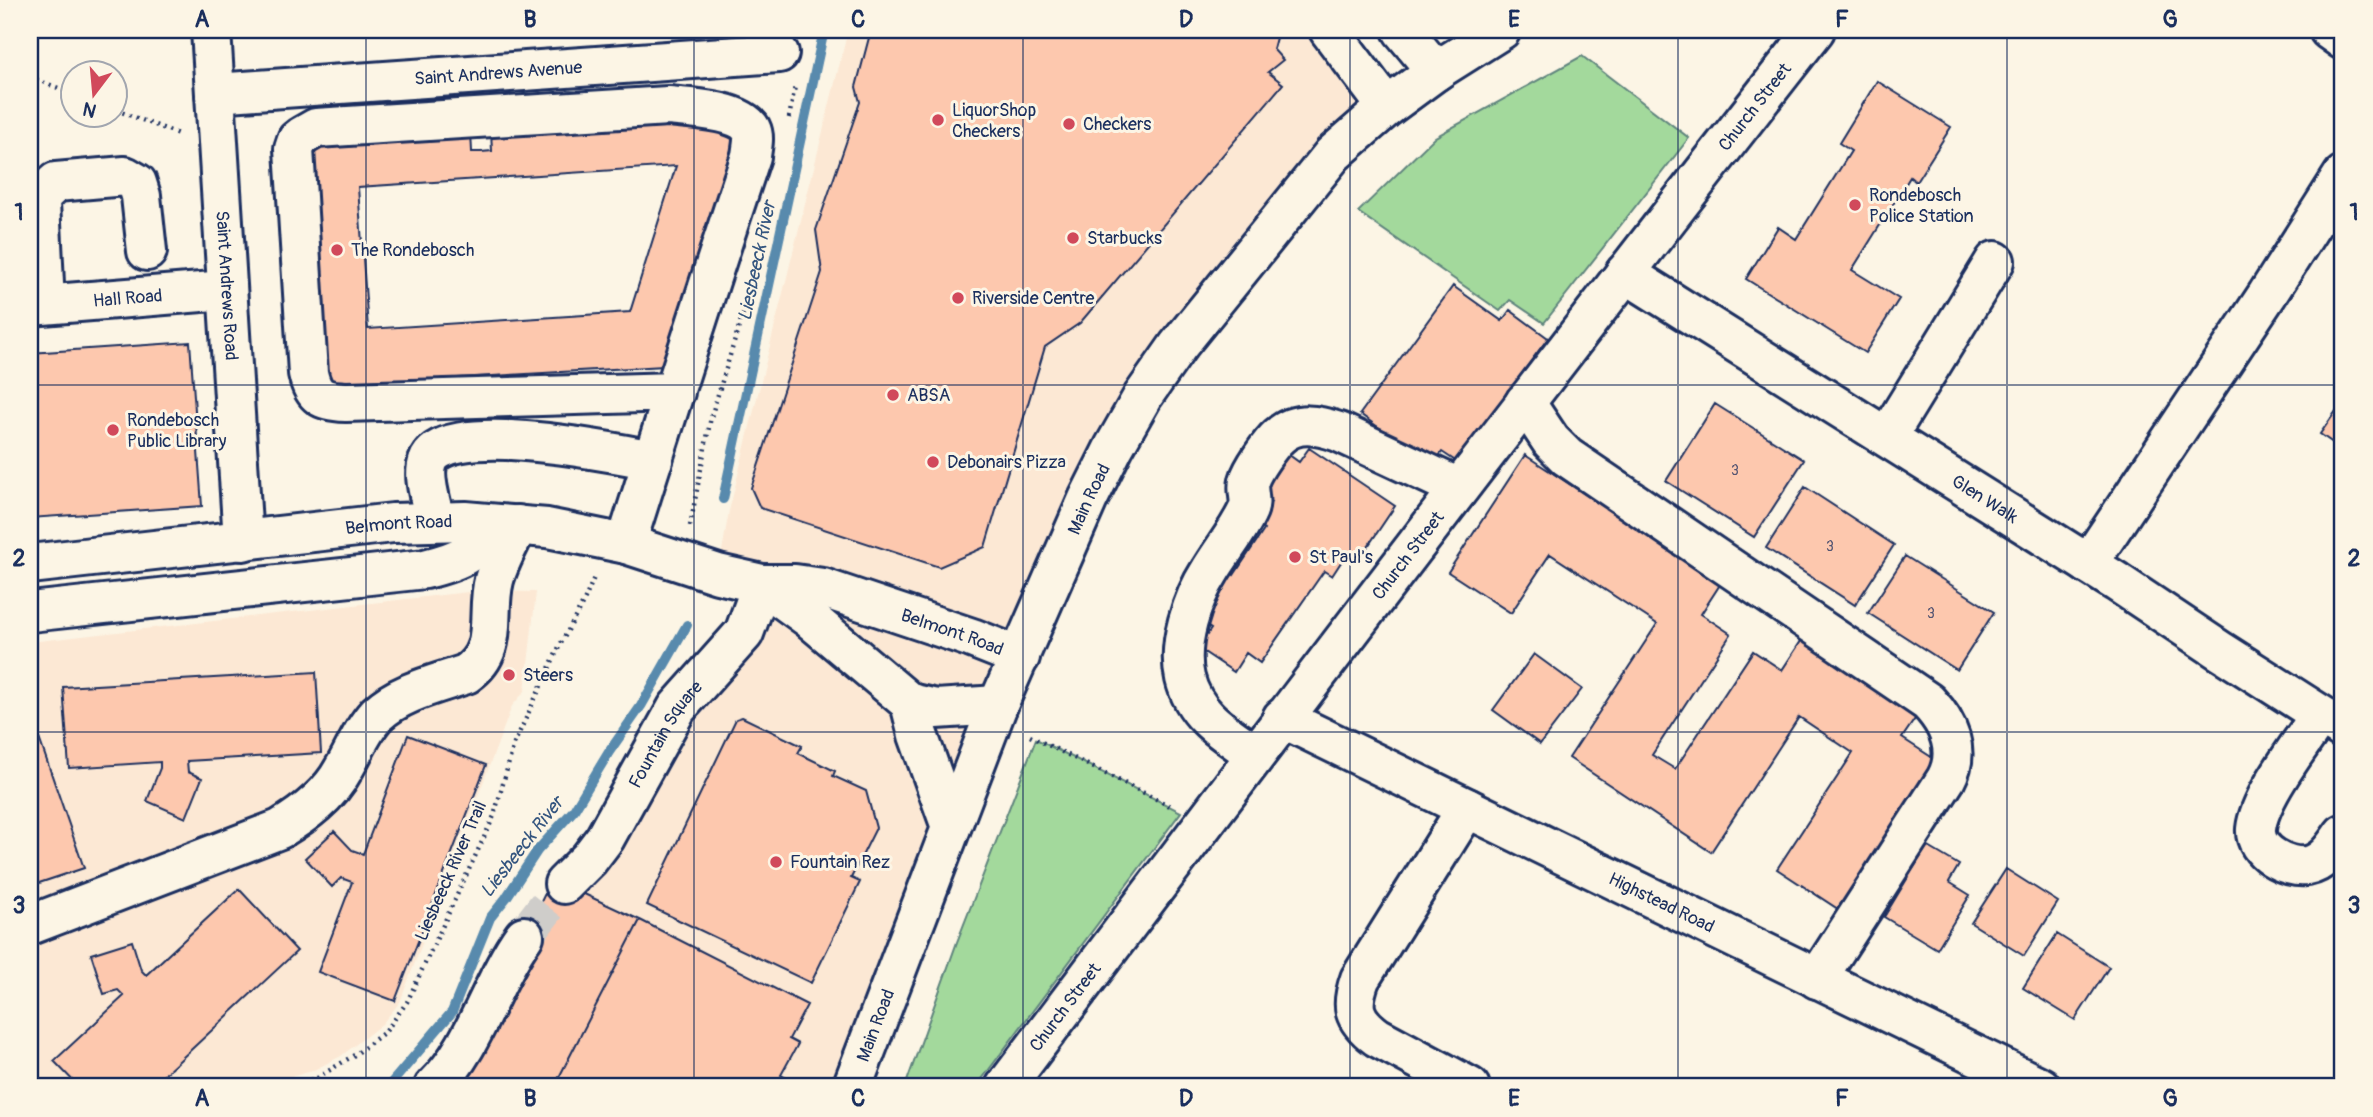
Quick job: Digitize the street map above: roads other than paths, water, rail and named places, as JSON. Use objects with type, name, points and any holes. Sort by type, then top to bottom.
[{"type":"street","name":"Saint Andrews Road","points":[[211,30],[243,541]]},
{"type":"street","points":[[1329,30],[1387,107]]},
{"type":"street","points":[[1402,30],[1436,71]]},
{"type":"street","name":"Main Road","points":[[852,1087],[998,705],[1088,499],[1143,397],[1178,346],[1333,154],[1387,107],[1436,71],[1501,30]]},
{"type":"street","name":"Church Street","points":[[1005,1087],[1282,718],[1815,30]]},
{"type":"street","points":[[2329,30],[2343,40]]},
{"type":"street","name":"Saint Andrews Avenue","points":[[215,93],[779,53]]},
{"type":"street","points":[[626,544],[675,392],[696,320],[751,156],[752,133],[749,126],[720,113],[668,106],[316,128],[297,140],[294,149],[307,373],[310,385],[323,399],[346,402],[675,392]]},
{"type":"street","points":[[2088,564],[2267,295],[2343,175]]},
{"type":"street","points":[[37,305],[40,202],[56,182],[125,176],[137,183],[147,251]]},
{"type":"street","points":[[1887,437],[1995,261]]},
{"type":"street","name":"Glen Walk","points":[[1625,273],[2088,564],[2332,722]]},
{"type":"street","name":"Hall Road","points":[[37,305],[226,290]]},
{"type":"street","points":[[1525,402],[1551,441],[1567,457],[1928,702],[1941,715],[1947,726],[1953,754],[1951,770],[1817,979]]},
{"type":"street","points":[[1255,754],[1201,713],[1185,681],[1182,653],[1185,635],[1203,584],[1246,514],[1251,501],[1249,480],[1268,450],[1279,436],[1290,429],[1303,424],[1319,425],[1459,488]]},
{"type":"street","points":[[435,521],[427,472],[428,462],[434,452],[447,445],[468,440],[521,441],[558,444],[653,460]]},
{"type":"street","name":"Belmont Road","points":[[30,564],[435,521],[507,524],[547,528],[626,544],[718,574],[762,584],[795,584],[823,588],[1020,657]]},
{"type":"street","points":[[30,612],[425,569],[457,561],[507,524]]},
{"type":"street","points":[[30,925],[280,829],[302,816],[325,796],[342,774],[364,732],[384,708],[409,694],[466,674],[477,667],[489,645],[492,591],[507,524]]},
{"type":"street","name":"Belmont Road","points":[[762,584],[808,618],[910,703]]},
{"type":"street","name":"Fountain Square","points":[[564,884],[605,838],[677,708],[744,633],[762,584]]},
{"type":"street","points":[[951,827],[918,734],[910,703],[936,709],[998,705]]},
{"type":"street","name":"Highstead Road","points":[[1282,718],[2041,1087]]},
{"type":"street","points":[[2332,722],[2267,796],[2259,815],[2257,839],[2271,856],[2295,866],[2308,866],[2320,861],[2343,834]]},
{"type":"street","points":[[1467,808],[1360,979],[1354,1005],[1357,1017],[1365,1028],[1377,1037],[1470,1087]]},
{"type":"street","points":[[434,1087],[446,1076],[470,1037],[508,959],[524,936]]},
{"type":"waterway","name":"Liesbeeck River","points":[[723,499],[824,30]]},
{"type":"waterway","name":"Liesbeeck River","points":[[388,1087],[452,1012],[490,918],[537,851],[574,810],[641,706],[687,625]]},
{"type":"tunnel","points":[[524,936],[564,884]]},
{"type":"place","name":"LiquorShop Checkers","points":[[938,120]]},
{"type":"place","name":"Checkers","points":[[1069,124]]},
{"type":"place","name":"Rondebosch Police Station","points":[[1855,205]]},
{"type":"place","name":"Starbucks","points":[[1073,238]]},
{"type":"place","name":"The Rondebosch","points":[[337,250]]},
{"type":"place","name":"Riverside Centre","points":[[958,298]]},
{"type":"place","name":"ABSA","points":[[893,395]]},
{"type":"place","name":"Rondebosch Public Library","points":[[113,430]]},
{"type":"place","name":"Debonairs Pizza","points":[[933,462]]},
{"type":"place","name":"St Paul's","points":[[1295,557]]},
{"type":"place","name":"Steers","points":[[509,675]]},
{"type":"place","name":"Fountain Rez","points":[[776,862]]}]
